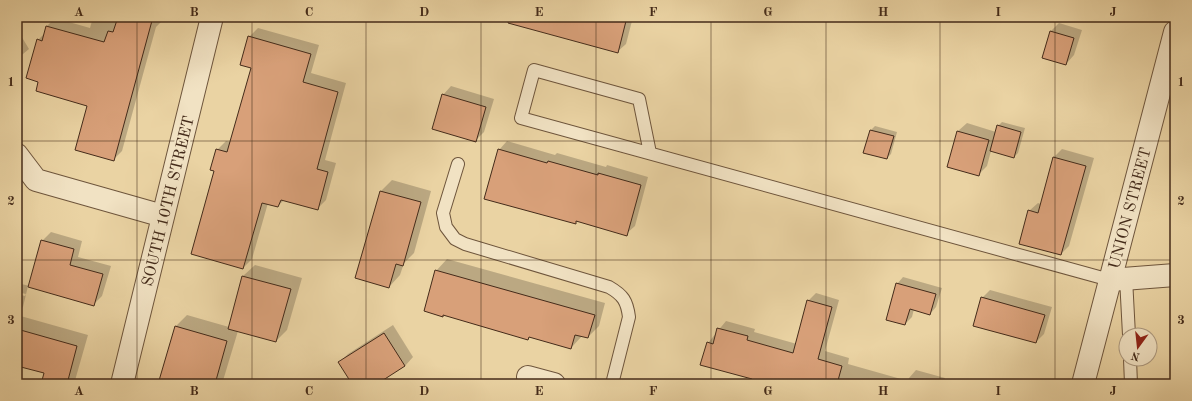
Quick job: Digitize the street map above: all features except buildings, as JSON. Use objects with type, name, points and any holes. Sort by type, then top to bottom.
[{"type":"street","name":"SOUTH 10TH STREET","points":[[122,384],[212,17]]},
{"type":"street","name":"UNION STREET","points":[[1083,384],[1118,279],[1175,32]]},
{"type":"street","points":[[17,155],[36,180],[163,216]]},
{"type":"street","points":[[1118,279],[1175,275]]},
{"type":"street","points":[[528,377],[554,384]]},
{"type":"lane","points":[[650,153],[639,99],[534,70],[521,118],[650,153],[1118,279],[1127,327]]},
{"type":"lane","points":[[458,164],[444,213],[446,227],[455,239],[465,244],[609,287],[620,293],[628,306],[629,317],[612,384]]},
{"type":"lane","points":[[1130,367],[1131,384]]}]
